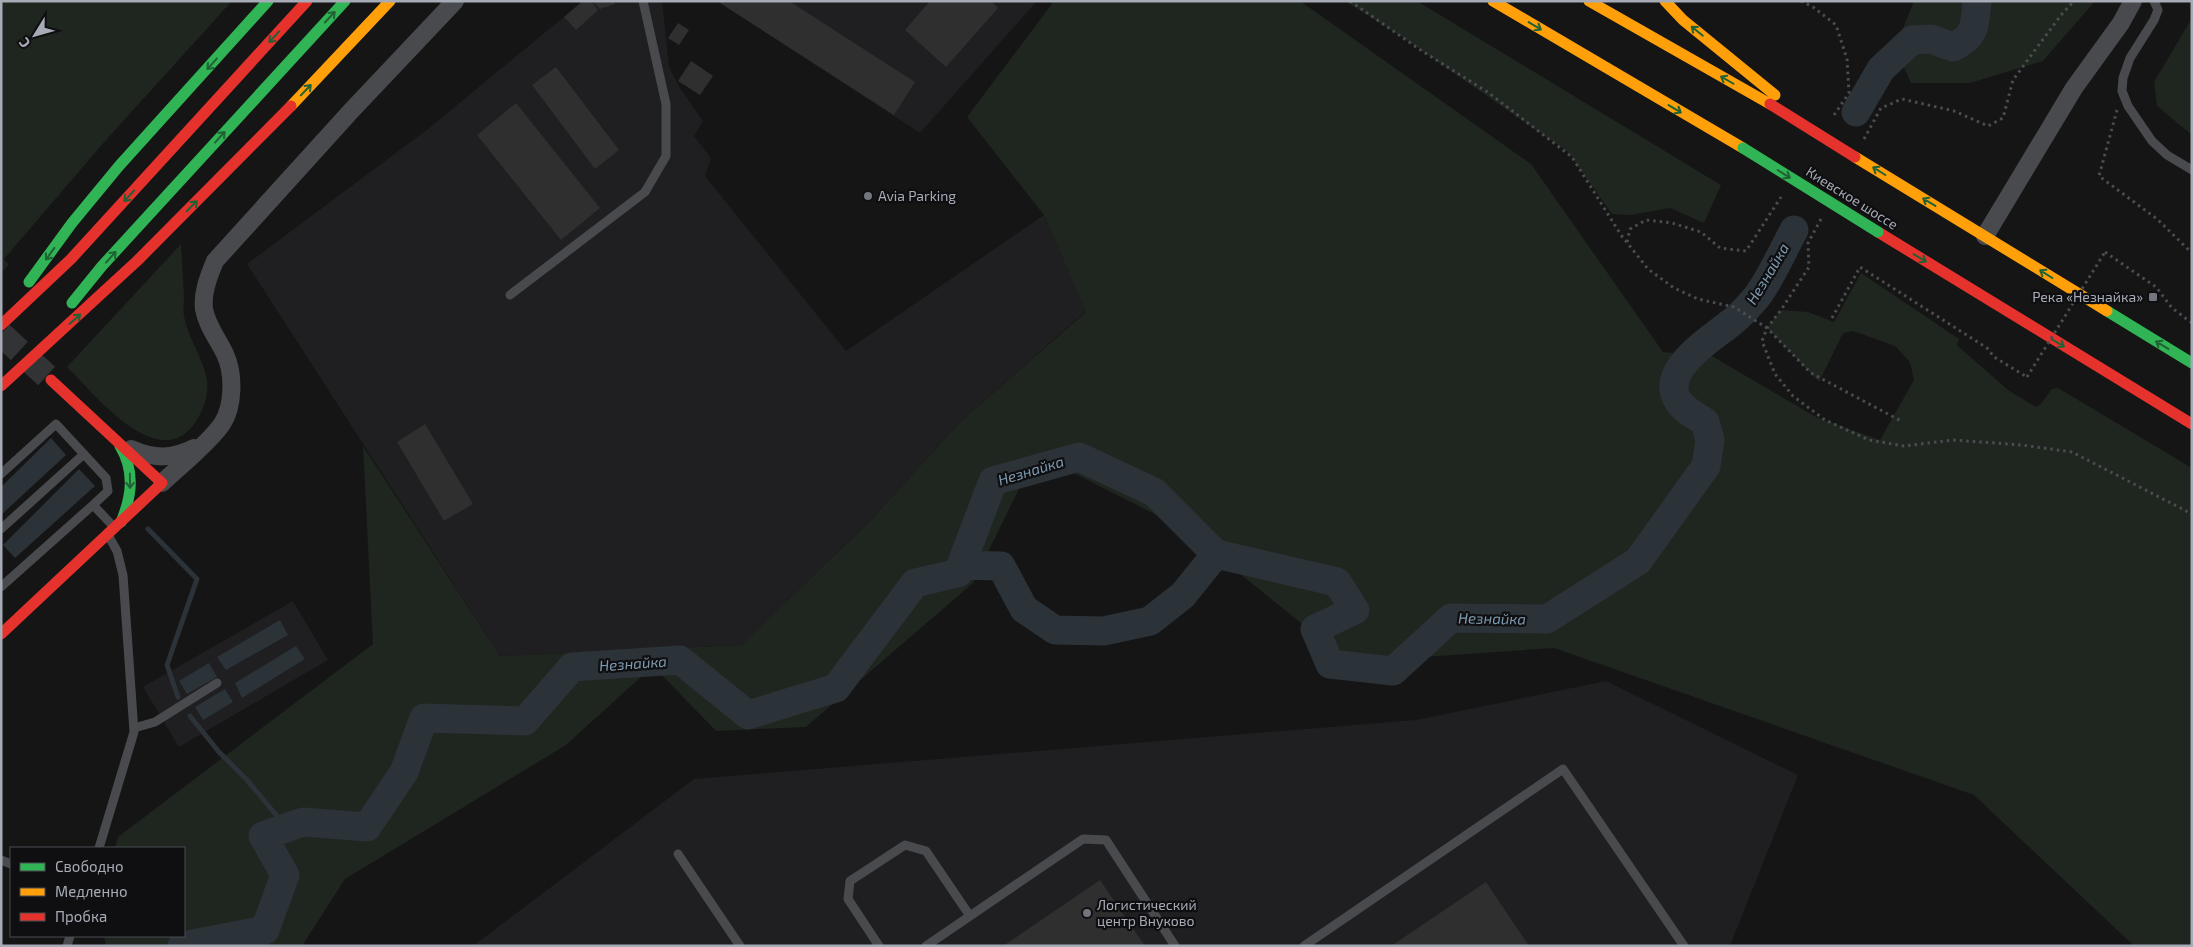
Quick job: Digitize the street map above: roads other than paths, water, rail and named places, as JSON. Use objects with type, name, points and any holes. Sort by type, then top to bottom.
[{"type":"main road","points":[[1,320],[72,223],[119,166],[268,1]]},
{"type":"main road","points":[[1,324],[65,266],[307,1]]},
{"type":"main road","points":[[1,386],[24,362],[102,266],[346,1]]},
{"type":"main road","points":[[24,362],[99,298],[140,258],[254,144],[390,1]]},
{"type":"main road","name":"Киевское шоссе","points":[[1493,1],[1743,148],[2192,424]]},
{"type":"main road","points":[[1589,1],[1772,100],[1903,186],[2192,363]]},
{"type":"main road","points":[[1665,1],[1683,20],[1772,100]]},
{"type":"main road","points":[[1,634],[162,483],[51,380]]},
{"type":"main road","points":[[114,529],[128,500],[131,482],[126,456],[115,440]]},
{"type":"street","points":[[162,483],[222,424],[227,412],[231,377],[228,361],[208,322],[204,309],[204,292],[215,261],[344,119],[455,1]]},
{"type":"street","points":[[1985,236],[2074,88],[2121,23],[2133,1]]},
{"type":"street","points":[[115,440],[140,453],[158,457],[178,456],[202,445]]},
{"type":"lane","points":[[510,295],[645,192],[666,156],[666,104],[643,1]]},
{"type":"lane","points":[[2154,1],[2158,10],[2154,20],[2130,58],[2123,78],[2122,91],[2128,106],[2152,141],[2167,155],[2192,170]]},
{"type":"lane","points":[[1,474],[56,424],[106,478],[108,491],[1,587]]},
{"type":"lane","points":[[1,529],[84,454]]},
{"type":"lane","points":[[93,506],[114,529],[123,576],[134,728],[128,757],[99,847]]},
{"type":"lane","points":[[134,728],[155,722],[216,683]]},
{"type":"lane","points":[[1304,946],[1563,769],[1684,946]]},
{"type":"lane","points":[[926,946],[1083,839],[1106,840],[1175,946]]},
{"type":"lane","points":[[879,946],[848,899],[850,881],[904,845],[926,851],[970,916]]},
{"type":"lane","points":[[678,854],[740,946]]},
{"type":"waterway","name":"Незнайка","points":[[1856,112],[1881,69],[1912,40],[1931,39],[1953,47],[1966,39],[1975,23],[1977,1]]},
{"type":"waterway","name":"Незнайка","points":[[182,946],[265,930],[285,875],[263,836],[303,822],[367,827],[404,772],[424,718],[525,721],[572,667],[680,660],[748,715],[836,688],[915,583],[958,573],[993,481],[1079,457],[1154,492],[1216,554],[1337,582],[1355,610],[1315,629],[1330,664],[1393,671],[1451,618],[1547,619],[1638,561],[1706,466],[1710,440],[1705,422],[1678,401],[1674,386],[1677,375],[1683,364],[1692,354],[1738,317],[1759,294],[1794,230]]},
{"type":"waterway","points":[[148,529],[197,579],[167,665],[178,697]]},
{"type":"waterway","points":[[961,565],[1001,566],[1024,609],[1055,630],[1104,631],[1150,621],[1183,595],[1216,554]]},
{"type":"waterway","points":[[190,716],[219,752],[247,780],[287,828]]},
{"type":"tunnel","points":[[1,334],[51,380]]},
{"type":"place","name":"Avia Parking","points":[[868,196]]},
{"type":"place","name":"Река «Незнайка»","points":[[2153,297]]},
{"type":"place","name":"Логистический центр Внуково","points":[[1087,913]]}]
